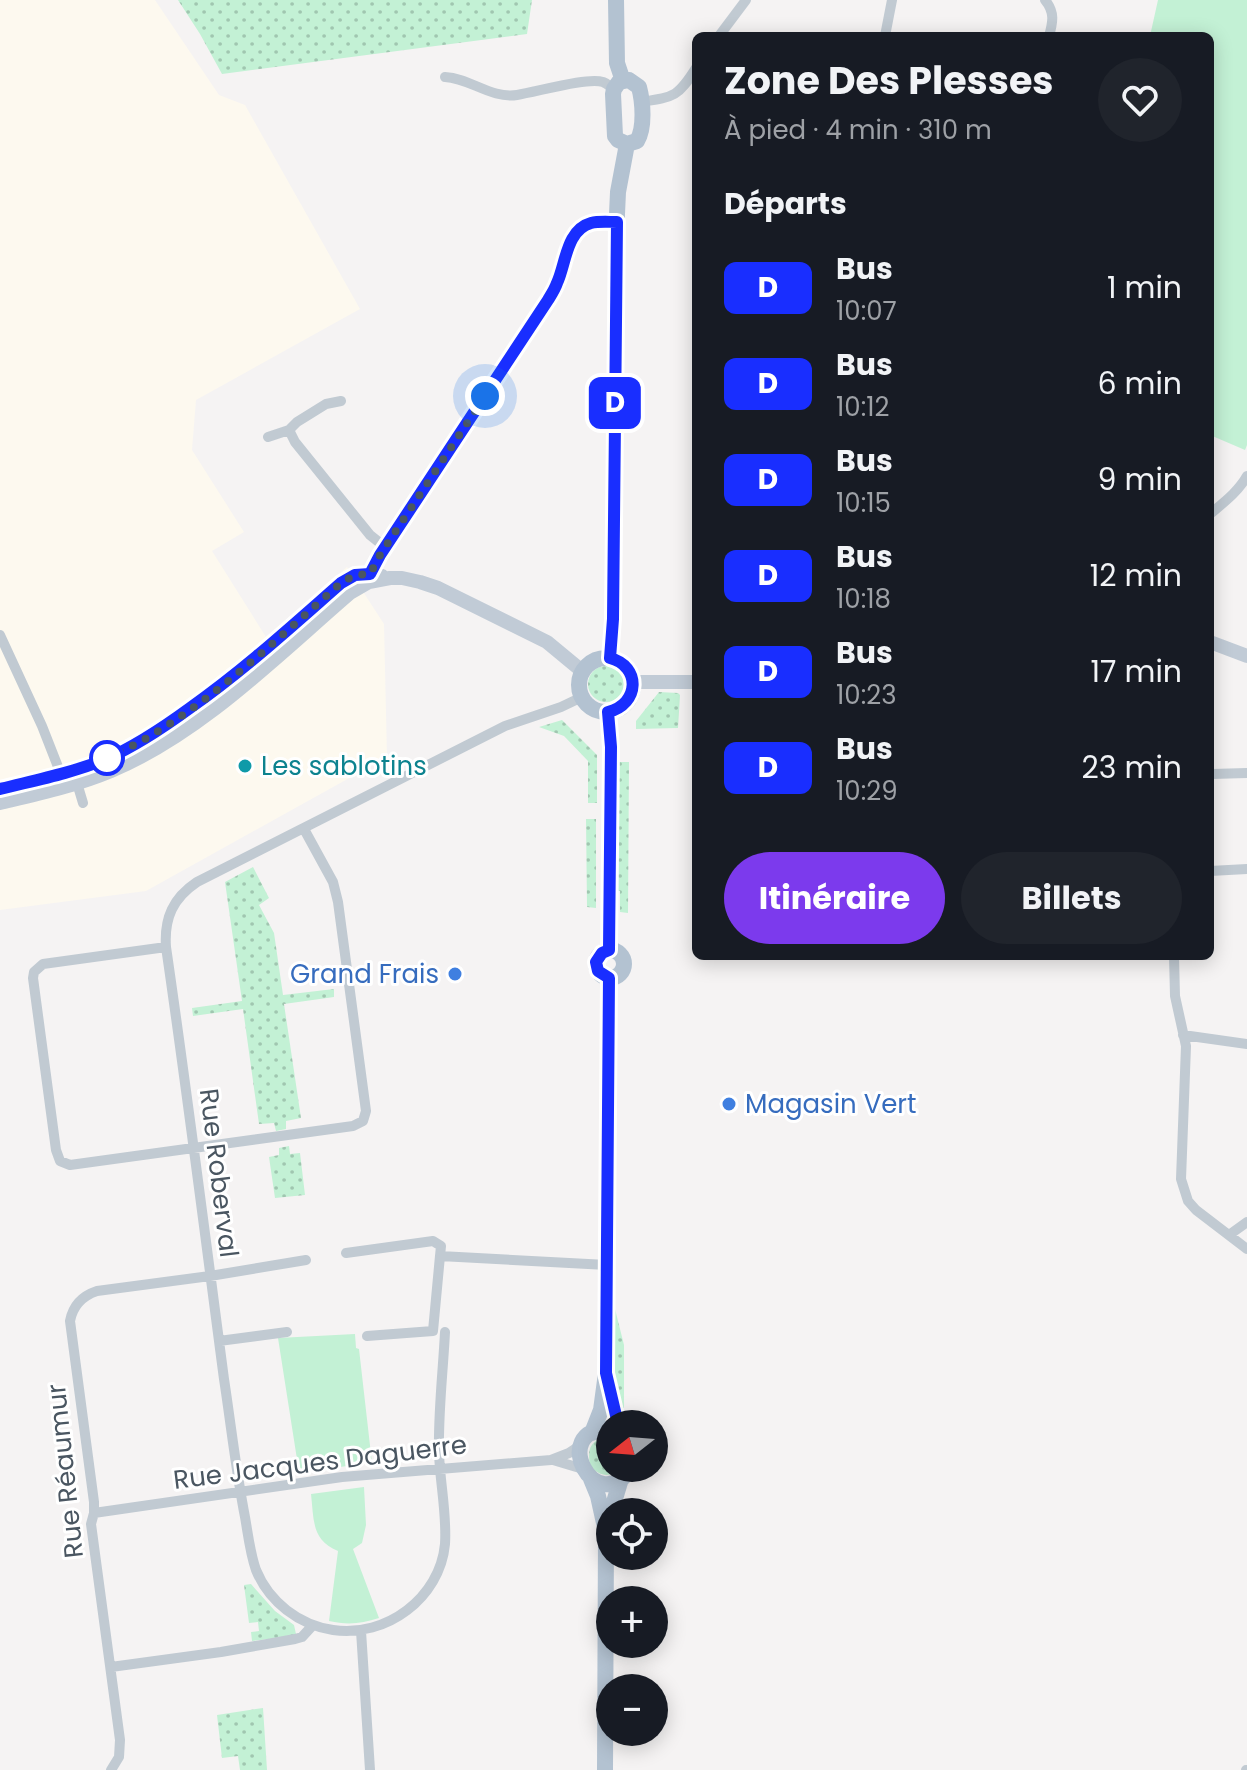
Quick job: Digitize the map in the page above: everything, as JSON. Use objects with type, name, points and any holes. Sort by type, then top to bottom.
[{"type":"main road","points":[[616,0],[618,85],[615,136],[627,144],[637,141],[642,131],[639,87],[634,82],[618,85]]},
{"type":"main road","points":[[610,658],[617,222],[618,192],[627,144]]},
{"type":"main road","points":[[610,658],[626,666],[633,682],[628,700],[620,708],[602,712],[590,707],[582,697],[579,681],[586,666],[597,659],[610,658]]},
{"type":"main road","points":[[599,1498],[579,1457],[601,1410],[606,1373],[609,978],[598,971],[596,962],[602,953],[609,950],[611,747],[608,712]]},
{"type":"main road","points":[[606,1373],[615,1410]]},
{"type":"main road","points":[[587,1439],[596,1432]]},
{"type":"main road","points":[[587,1474],[596,1478]]},
{"type":"main road","points":[[605,1770],[608,1570]]},
{"type":"street","points":[[722,32],[746,0]]},
{"type":"street","points":[[886,32],[892,0]]},
{"type":"street","points":[[1045,0],[1050,6],[1053,21],[1050,32]]},
{"type":"street","points":[[641,102],[674,95],[692,74]]},
{"type":"street","points":[[445,77],[463,80],[505,96],[599,81],[618,85]]},
{"type":"street","points":[[0,803],[114,770],[145,754],[236,692],[370,578],[385,547],[548,300],[574,237],[587,224],[617,222]]},
{"type":"street","points":[[268,437],[289,430],[326,404],[341,401]]},
{"type":"street","points":[[289,430],[295,442],[370,535],[385,547]]},
{"type":"street","points":[[1214,510],[1246,482]]},
{"type":"street","points":[[370,578],[402,578],[438,588],[547,642],[582,671]]},
{"type":"street","points":[[0,635],[68,781],[83,803]]},
{"type":"street","points":[[1214,644],[1247,656]]},
{"type":"street","points":[[633,682],[692,682]]},
{"type":"street","name":"Rue Roberval","points":[[445,1332],[439,1450],[445,1530],[438,1571],[423,1595],[387,1623],[361,1631],[344,1632],[301,1621],[278,1603],[262,1582],[252,1558],[219,1341],[166,947],[167,921],[184,891],[197,882],[505,726],[582,697]]},
{"type":"street","points":[[1214,774],[1247,773]]},
{"type":"street","points":[[0,789],[68,781]]},
{"type":"street","points":[[166,947],[39,966],[34,972],[56,1150],[60,1161],[70,1165],[359,1124],[365,1117],[338,902],[333,882],[304,829]]},
{"type":"street","points":[[1214,871],[1247,869]]},
{"type":"street","points":[[1174,960],[1175,996],[1186,1046],[1181,1179],[1188,1201],[1196,1210],[1247,1249]]},
{"type":"street","points":[[1183,1035],[1247,1044]]},
{"type":"street","points":[[1229,1235],[1247,1222]]},
{"type":"street","points":[[346,1253],[433,1241],[441,1246],[433,1331],[367,1336]]},
{"type":"street","points":[[440,1256],[607,1265]]},
{"type":"street","points":[[210,1276],[306,1260]]},
{"type":"street","name":"Rue Réaumur","points":[[111,1770],[119,1757],[120,1748],[91,1524],[94,1513],[70,1321],[72,1312],[85,1295],[97,1291],[210,1276]]},
{"type":"street","points":[[219,1341],[287,1332]]},
{"type":"street","points":[[551,1460],[569,1453],[587,1439]]},
{"type":"street","points":[[551,1460],[587,1474]]},
{"type":"street","name":"Rue Jacques Daguerre","points":[[94,1513],[342,1477],[551,1460]]},
{"type":"street","points":[[111,1667],[295,1639],[302,1637],[313,1625]]},
{"type":"street","points":[[361,1631],[370,1770]]},
{"type":"shaded area","points":[[0,0],[155,0],[219,95],[245,105],[360,309],[196,400],[192,450],[244,532],[212,551],[266,637],[347,567],[384,624],[387,757],[146,891],[0,910]]},
{"type":"green space","points":[[178,0],[532,0],[527,34],[222,74]]},
{"type":"green space","points":[[1158,0],[1247,0],[1245,450],[1214,437],[1214,32],[1151,32]]},
{"type":"green space","points":[[606,666],[619,671],[624,684],[619,697],[606,702],[593,697],[588,684],[593,671]]},
{"type":"green space","points":[[659,692],[680,695],[678,728],[636,729],[636,721]]},
{"type":"green space","points":[[562,720],[597,755],[597,803],[588,803],[588,761],[564,736],[539,727]]},
{"type":"green space","points":[[617,762],[629,762],[628,913],[620,912],[620,891],[615,890]]},
{"type":"green space","points":[[586,819],[596,819],[596,908],[587,907]]},
{"type":"green space","points":[[253,867],[269,898],[259,905],[274,933],[283,995],[334,989],[334,997],[284,1004],[301,1118],[286,1121],[286,1129],[276,1131],[274,1123],[259,1124],[243,1009],[193,1016],[192,1008],[242,1001],[225,882]]},
{"type":"green space","points":[[289,1146],[290,1154],[300,1153],[305,1195],[275,1198],[269,1157],[279,1155],[279,1148]]},
{"type":"green space","points":[[612,1309],[615,1309],[624,1345],[624,1408],[617,1408],[613,1383]]},
{"type":"green space","points":[[355,1334],[372,1463],[299,1472],[278,1338]]},
{"type":"green space","points":[[594,1442],[596,1470],[590,1466],[589,1456]]},
{"type":"green space","points":[[364,1487],[366,1525],[362,1543],[353,1549],[379,1618],[354,1623],[329,1621],[338,1551],[318,1535],[311,1494]]},
{"type":"green space","points":[[251,1584],[275,1611],[294,1625],[295,1636],[252,1641],[251,1632],[259,1631],[258,1622],[249,1623],[244,1585]]},
{"type":"green space","points":[[263,1708],[267,1770],[240,1770],[238,1756],[222,1758],[217,1715]]},
{"type":"bus line","name":"D","points":[[0,789],[82,768],[138,742],[228,682],[341,583],[355,575],[370,574],[548,300],[574,237],[587,224],[617,222],[613,639],[610,658],[626,666],[633,688],[620,708],[608,712],[611,747],[609,950],[599,955],[596,962],[598,971],[609,978],[606,1373],[613,1410]]},
{"type":"place","name":"Les sablotins","points":[[245,766]]},
{"type":"place","name":"Grand Frais","points":[[455,974]]},
{"type":"place","name":"Magasin Vert","points":[[729,1104]]},
{"type":"route","points":[[107,758],[169,723],[228,682],[341,583],[355,575],[370,574],[485,396]]}]
